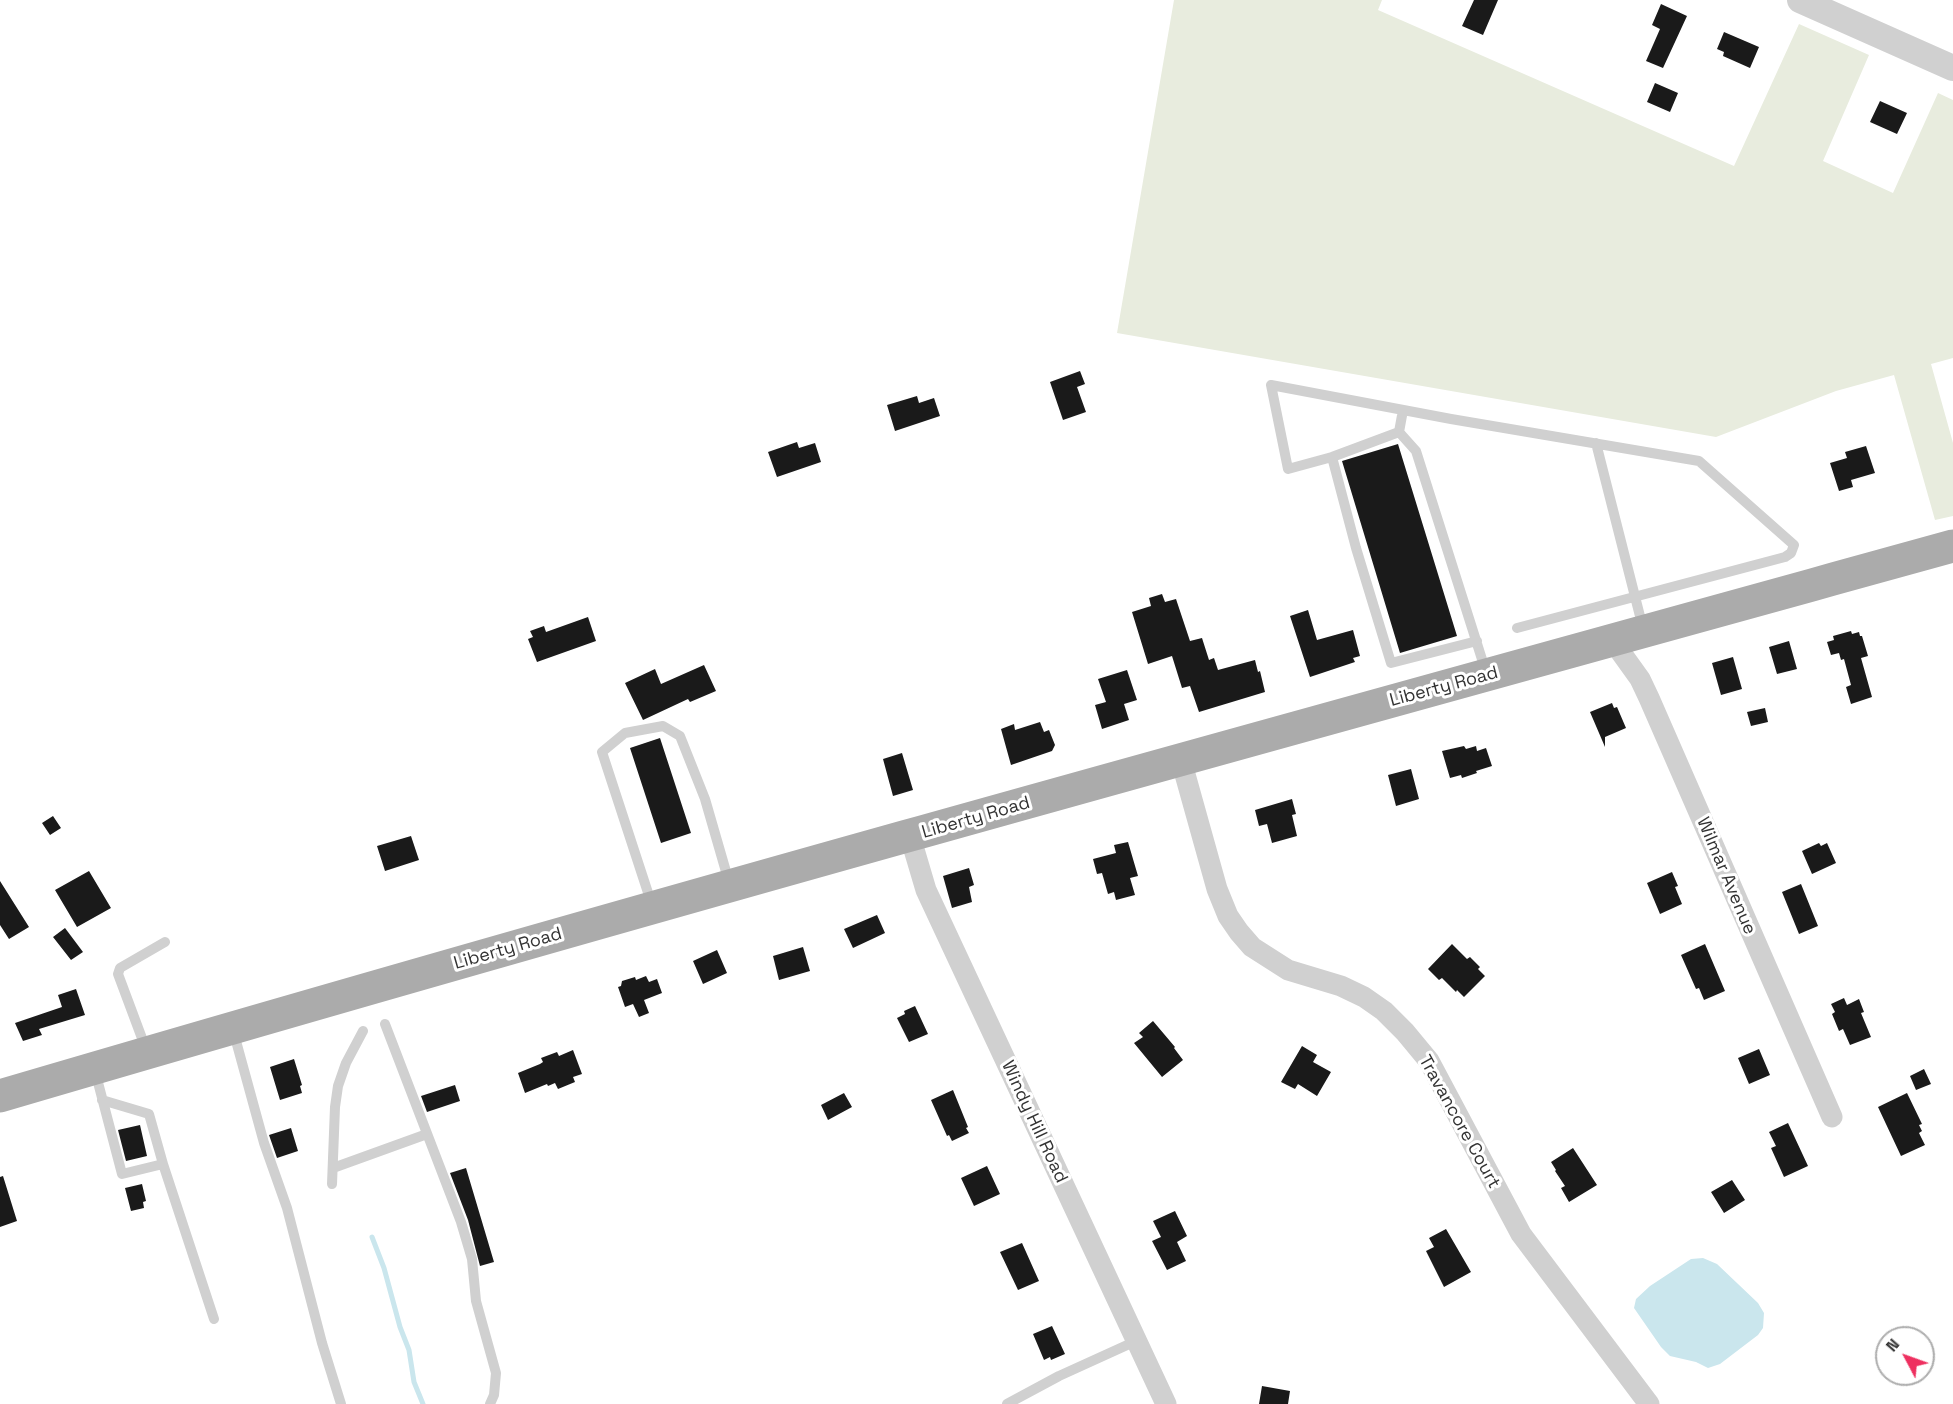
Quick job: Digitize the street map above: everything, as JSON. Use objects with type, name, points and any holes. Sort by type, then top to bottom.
[{"type":"main road","name":"Liberty Road","points":[[0,1096],[232,1027],[909,836],[1953,546]]},
{"type":"street","points":[[1800,0],[1953,68]]},
{"type":"street","name":"Wilmar Avenue","points":[[1612,640],[1640,679],[1649,698],[1832,1117]]},
{"type":"street","name":"Travancore Court","points":[[1181,760],[1217,889],[1228,916],[1239,932],[1252,947],[1288,970],[1341,986],[1364,997],[1384,1011],[1405,1032],[1429,1061],[1521,1234],[1649,1404]]},
{"type":"street","name":"Windy Hill Road","points":[[909,836],[926,890],[1166,1404]]},
{"type":"lane","points":[[1399,432],[1332,457],[1288,469],[1271,385],[1699,461],[1794,545],[1791,553],[1785,557],[1517,628]]},
{"type":"lane","points":[[1399,432],[1403,410]]},
{"type":"lane","points":[[1399,432],[1416,451],[1487,675]]},
{"type":"lane","points":[[1596,443],[1644,631]]},
{"type":"lane","points":[[1332,457],[1356,548],[1391,663],[1477,641]]},
{"type":"lane","points":[[653,909],[602,752],[625,733],[663,726],[680,736],[705,799],[730,887]]},
{"type":"lane","points":[[147,1052],[118,975],[120,968],[165,942]]},
{"type":"lane","points":[[385,1024],[461,1222],[472,1259],[476,1301],[496,1373],[494,1395],[490,1404]]},
{"type":"lane","points":[[232,1027],[264,1143],[287,1208],[322,1343],[341,1404]]},
{"type":"lane","points":[[332,1184],[338,1086],[346,1063],[363,1031]]},
{"type":"lane","points":[[94,1068],[122,1174],[163,1164]]},
{"type":"lane","points":[[102,1100],[149,1114],[214,1319]]},
{"type":"lane","points":[[333,1168],[427,1134]]},
{"type":"lane","points":[[1006,1404],[1059,1376],[1136,1341]]},
{"type":"shaded area","points":[[1174,0],[1382,0],[1378,10],[1734,166],[1799,24],[1869,55],[1823,161],[1893,193],[1938,93],[1953,100],[1953,358],[1931,364],[1953,443],[1953,516],[1935,520],[1894,375],[1836,391],[1716,437],[1117,333]]},
{"type":"water","points":[[1703,1258],[1717,1264],[1758,1303],[1764,1313],[1763,1328],[1758,1335],[1720,1364],[1708,1368],[1696,1362],[1670,1356],[1634,1308],[1636,1299],[1650,1286],[1691,1259]]},
{"type":"building","points":[[1474,0],[1498,0],[1483,35],[1462,26]]},
{"type":"building","points":[[1661,4],[1687,16],[1663,68],[1646,61],[1660,29],[1652,25]]},
{"type":"building","points":[[1724,32],[1759,47],[1750,68],[1723,56],[1724,52],[1717,49]]},
{"type":"building","points":[[1655,83],[1678,93],[1670,112],[1647,102]]},
{"type":"building","points":[[1880,101],[1907,113],[1897,134],[1870,122]]},
{"type":"building","points":[[1080,371],[1085,384],[1077,387],[1086,412],[1063,420],[1050,382]]},
{"type":"building","points":[[917,396],[919,403],[934,398],[940,416],[895,431],[887,405]]},
{"type":"building","points":[[797,442],[799,448],[815,443],[821,462],[777,477],[768,452]]},
{"type":"building","points":[[1398,444],[1457,636],[1400,653],[1342,461]]},
{"type":"building","points":[[1866,446],[1875,473],[1851,480],[1853,487],[1839,491],[1830,463],[1847,458],[1845,452]]},
{"type":"building","points":[[1162,594],[1165,602],[1176,599],[1190,641],[1202,638],[1209,660],[1214,658],[1218,670],[1255,660],[1265,692],[1199,712],[1190,686],[1182,688],[1172,656],[1148,664],[1132,612],[1151,606],[1149,598]]},
{"type":"building","points":[[1308,610],[1317,640],[1353,630],[1360,656],[1353,658],[1355,662],[1310,677],[1290,616]]},
{"type":"building","points":[[588,617],[596,641],[537,662],[528,639],[533,637],[530,631],[544,626],[546,632]]},
{"type":"building","points":[[1851,631],[1852,634],[1859,632],[1862,636],[1868,656],[1861,658],[1872,697],[1851,704],[1846,687],[1851,685],[1844,659],[1841,660],[1839,653],[1831,655],[1827,642],[1834,640],[1833,636]]},
{"type":"building","points":[[1789,641],[1797,669],[1777,674],[1769,647]]},
{"type":"building","points":[[1733,657],[1742,689],[1721,695],[1712,663]]},
{"type":"building","points":[[704,665],[716,691],[690,702],[688,699],[643,720],[625,683],[655,669],[661,684]]},
{"type":"building","points":[[1127,670],[1137,700],[1124,704],[1129,720],[1102,729],[1095,705],[1106,702],[1098,679]]},
{"type":"building","points":[[1612,703],[1614,708],[1617,707],[1626,728],[1605,737],[1605,747],[1590,712]]},
{"type":"building","points":[[1765,708],[1768,722],[1751,726],[1747,712]]},
{"type":"building","points":[[1040,722],[1044,732],[1049,730],[1055,745],[1052,751],[1011,765],[1001,729],[1014,724],[1015,730]]},
{"type":"building","points":[[660,738],[691,833],[661,843],[630,748]]},
{"type":"building","points":[[1464,746],[1466,749],[1476,746],[1477,751],[1486,748],[1492,766],[1462,778],[1461,775],[1450,778],[1442,751]]},
{"type":"building","points":[[902,753],[913,790],[893,796],[883,759]]},
{"type":"building","points":[[1411,769],[1419,799],[1396,806],[1388,775]]},
{"type":"building","points":[[1292,799],[1296,814],[1292,815],[1297,836],[1272,843],[1267,824],[1259,826],[1255,810]]},
{"type":"building","points":[[53,816],[61,828],[50,835],[42,823]]},
{"type":"building","points":[[411,836],[419,860],[385,871],[377,846]]},
{"type":"building","points":[[1128,842],[1138,876],[1130,878],[1135,895],[1116,900],[1114,892],[1108,894],[1102,873],[1097,874],[1093,859],[1116,853],[1114,845]]},
{"type":"building","points":[[1819,843],[1821,846],[1827,843],[1836,863],[1812,874],[1802,851]]},
{"type":"building","points":[[969,868],[974,885],[969,887],[972,902],[952,908],[943,876]]},
{"type":"building","points":[[89,871],[111,908],[77,927],[55,890]]},
{"type":"building","points":[[1672,872],[1682,904],[1660,914],[1647,883]]},
{"type":"building","points":[[0,881],[29,927],[9,939],[0,925]]},
{"type":"building","points":[[1801,884],[1818,926],[1799,934],[1782,892]]},
{"type":"building","points":[[877,915],[885,933],[853,948],[844,929]]},
{"type":"building","points":[[65,928],[83,952],[71,960],[53,937]]},
{"type":"building","points":[[1452,944],[1467,959],[1470,957],[1485,976],[1464,997],[1442,978],[1439,980],[1428,969]]},
{"type":"building","points":[[1705,944],[1725,991],[1704,1000],[1699,988],[1696,989],[1681,955]]},
{"type":"building","points":[[803,947],[810,971],[779,980],[773,956]]},
{"type":"building","points":[[717,950],[727,973],[703,984],[693,961]]},
{"type":"building","points":[[646,976],[649,982],[657,979],[662,993],[644,1000],[649,1013],[639,1017],[633,1004],[625,1007],[618,987],[621,986],[622,981],[635,977],[636,980]]},
{"type":"building","points":[[76,989],[85,1015],[39,1029],[42,1035],[23,1041],[15,1023],[62,1007],[58,995]]},
{"type":"building","points":[[1844,998],[1847,1005],[1859,999],[1864,1012],[1861,1013],[1871,1037],[1850,1045],[1843,1029],[1839,1031],[1832,1014],[1835,1012],[1831,1004]]},
{"type":"building","points":[[915,1006],[928,1034],[909,1042],[897,1018],[905,1014],[904,1011]]},
{"type":"building","points":[[1153,1021],[1183,1060],[1162,1077],[1134,1043],[1143,1037],[1139,1033]]},
{"type":"building","points":[[1302,1046],[1317,1055],[1313,1062],[1331,1072],[1317,1096],[1298,1084],[1295,1089],[1281,1082]]},
{"type":"building","points":[[1759,1049],[1770,1075],[1749,1084],[1738,1058]]},
{"type":"building","points":[[573,1050],[582,1074],[573,1077],[575,1082],[558,1089],[555,1083],[548,1086],[547,1084],[525,1093],[518,1073],[540,1064],[543,1062],[541,1058],[557,1052],[559,1056]]},
{"type":"building","points":[[294,1059],[302,1085],[300,1086],[302,1093],[280,1100],[270,1067]]},
{"type":"building","points":[[1924,1069],[1931,1084],[1916,1090],[1910,1076]]},
{"type":"building","points":[[455,1085],[460,1101],[427,1112],[421,1096]]},
{"type":"building","points":[[953,1090],[969,1133],[952,1141],[949,1135],[947,1136],[931,1100]]},
{"type":"building","points":[[844,1093],[852,1107],[828,1120],[821,1105]]},
{"type":"building","points":[[1907,1093],[1922,1124],[1919,1125],[1922,1131],[1919,1133],[1925,1145],[1901,1156],[1878,1107]]},
{"type":"building","points":[[1788,1123],[1808,1166],[1784,1177],[1771,1148],[1776,1146],[1769,1132]]},
{"type":"building","points":[[140,1125],[147,1156],[126,1161],[118,1130]]},
{"type":"building","points":[[291,1128],[298,1151],[277,1158],[269,1135]]},
{"type":"building","points":[[1573,1148],[1597,1185],[1569,1202],[1561,1188],[1565,1186],[1551,1162]]},
{"type":"building","points":[[987,1166],[1000,1194],[974,1206],[961,1178]]},
{"type":"building","points":[[466,1168],[494,1262],[480,1266],[468,1220],[450,1173]]},
{"type":"building","points":[[3,1176],[17,1221],[0,1227],[0,1177]]},
{"type":"building","points":[[1732,1180],[1745,1200],[1724,1213],[1711,1192]]},
{"type":"building","points":[[142,1184],[146,1201],[143,1202],[144,1208],[131,1211],[125,1188]]},
{"type":"building","points":[[1175,1211],[1187,1236],[1177,1242],[1186,1261],[1167,1270],[1152,1241],[1161,1237],[1153,1221]]},
{"type":"building","points":[[1446,1229],[1471,1272],[1444,1287],[1426,1251],[1434,1247],[1429,1238]]},
{"type":"building","points":[[1022,1243],[1039,1281],[1018,1290],[1000,1252]]},
{"type":"building","points":[[1052,1326],[1065,1354],[1051,1360],[1050,1357],[1044,1360],[1033,1334]]},
{"type":"building","points":[[1262,1386],[1290,1391],[1288,1404],[1259,1404]]},
{"type":"waterway","points":[[372,1237],[384,1268],[400,1327],[409,1350],[414,1382],[423,1404]]}]
